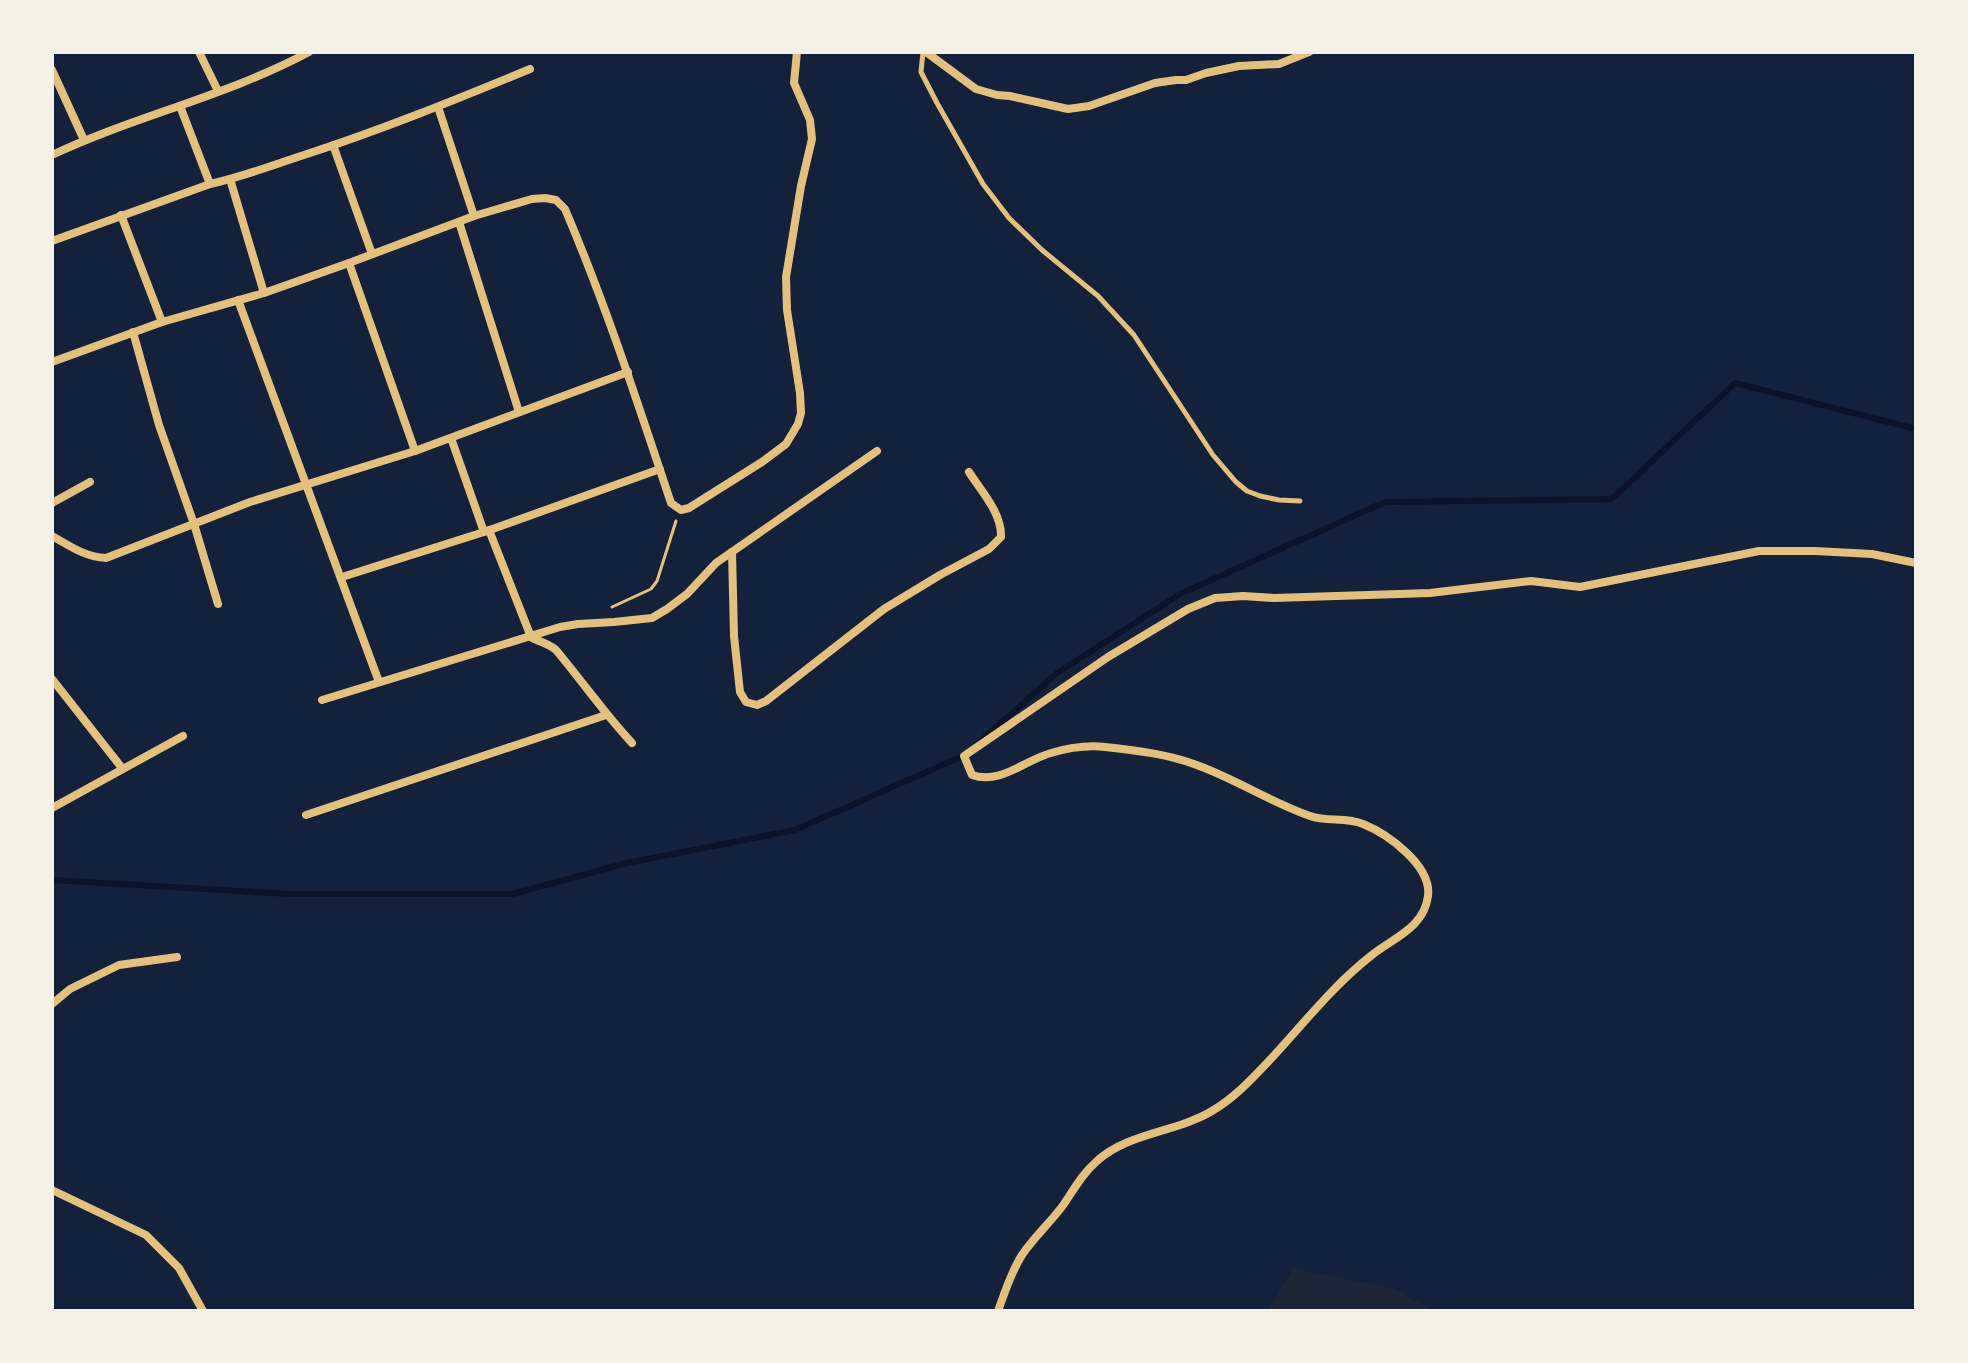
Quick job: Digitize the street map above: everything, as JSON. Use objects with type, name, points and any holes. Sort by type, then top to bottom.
[{"type":"street","points":[[199,52],[218,91]]},
{"type":"street","points":[[52,155],[84,140],[274,71],[309,52]]},
{"type":"street","points":[[52,362],[162,322],[264,293],[474,216],[532,199],[556,200],[565,209],[589,266],[671,503],[681,510],[689,508],[786,444],[801,413],[787,310],[786,277],[812,139],[810,120],[794,83],[797,52]]},
{"type":"street","points":[[925,52],[976,89],[1068,109],[1089,106],[1155,83],[1186,80],[1239,66],[1279,64],[1309,52]]},
{"type":"street","points":[[52,241],[210,184],[333,145],[530,69]]},
{"type":"street","points":[[52,70],[84,140]]},
{"type":"street","points":[[180,106],[210,184]]},
{"type":"street","points":[[438,107],[474,216]]},
{"type":"street","points":[[333,145],[372,254]]},
{"type":"street","points":[[230,179],[264,293]]},
{"type":"street","points":[[121,215],[162,322]]},
{"type":"street","points":[[459,222],[519,412]]},
{"type":"street","points":[[349,263],[415,451]]},
{"type":"street","points":[[238,300],[379,682]]},
{"type":"street","points":[[133,332],[159,425],[218,604]]},
{"type":"street","points":[[52,536],[83,554],[106,558],[250,502],[415,451],[628,372]]},
{"type":"street","points":[[451,438],[531,637],[556,650],[586,685],[606,715],[632,743]]},
{"type":"street","points":[[322,700],[560,627],[652,618],[687,594],[716,563],[877,451]]},
{"type":"street","points":[[342,577],[487,531],[660,469]]},
{"type":"street","points":[[732,552],[734,636],[740,692],[746,702],[757,705],[884,609],[981,554],[1001,537],[1001,526],[995,513],[969,472]]},
{"type":"street","points":[[52,503],[90,482]]},
{"type":"street","points":[[998,1311],[1023,1252],[1097,1160],[1114,1148],[1190,1123],[1238,1093],[1334,990],[1375,952],[1415,925],[1428,897],[1428,881],[1415,859],[1366,825],[1313,817],[1194,764],[1166,755],[1102,747],[1075,748],[1049,753],[986,779],[972,775],[964,756],[1108,657],[1188,609],[1215,598],[1430,593],[1531,581],[1580,587],[1759,551],[1872,554],[1916,563]]},
{"type":"street","points":[[52,679],[122,768]]},
{"type":"street","points":[[306,815],[606,715]]},
{"type":"street","points":[[52,808],[183,736]]},
{"type":"street","points":[[52,1004],[70,989],[119,965],[177,957]]},
{"type":"street","points":[[52,1190],[146,1235],[179,1268],[203,1311]]},
{"type":"lane","points":[[925,52],[921,72],[983,184],[1009,218],[1089,288],[1134,335],[1213,455],[1236,482],[1260,496],[1300,501]]},
{"type":"path","points":[[591,623],[597,614],[651,589],[657,581],[681,510]]},
{"type":"shaded area","points":[[1293,1269],[1392,1288],[1434,1311],[1268,1311]]},
{"type":"waterway","points":[[982,740],[1057,673],[1180,594],[1385,502],[1612,499],[1735,383],[1916,429]]},
{"type":"waterway","points":[[52,880],[290,894],[513,894],[627,863],[795,830],[965,755]]}]
